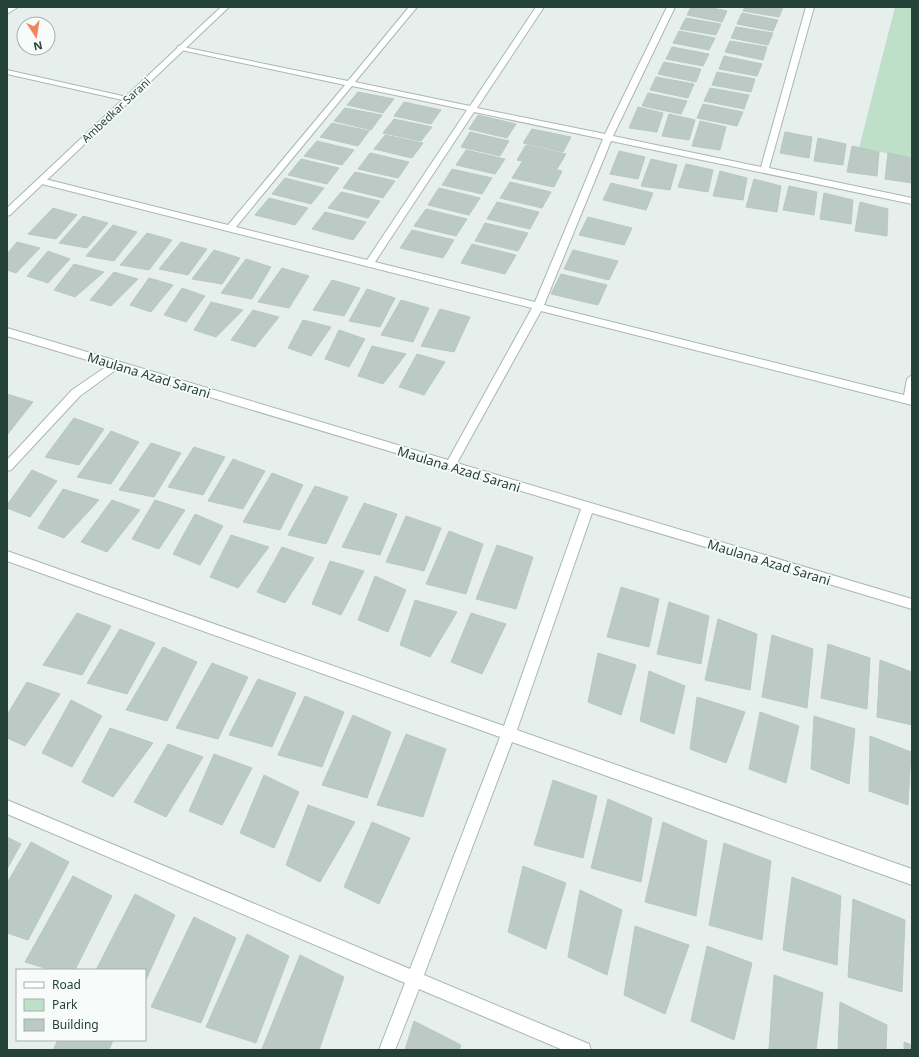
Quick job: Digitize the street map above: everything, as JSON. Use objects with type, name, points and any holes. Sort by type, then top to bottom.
[{"type":"street","points":[[7,12],[14,7]]},
{"type":"street","name":"Ambedkar Sarani","points":[[7,213],[225,7]]},
{"type":"street","points":[[230,229],[414,7]]},
{"type":"street","points":[[369,264],[540,7]]},
{"type":"street","points":[[450,466],[538,307],[608,138],[671,7]]},
{"type":"street","points":[[764,170],[810,7]]},
{"type":"street","points":[[181,48],[912,201]]},
{"type":"street","points":[[7,72],[127,99]]},
{"type":"street","points":[[40,181],[911,401],[912,379]]},
{"type":"street","name":"Maulana Azad Sarani","points":[[7,332],[588,508],[912,604]]},
{"type":"street","points":[[7,467],[76,393],[116,365]]},
{"type":"street","points":[[387,1050],[508,735],[588,508]]},
{"type":"street","points":[[7,556],[508,735],[912,877]]},
{"type":"street","points":[[7,807],[583,1050]]},
{"type":"green space","points":[[895,7],[912,7],[912,158],[859,148]]},
{"type":"building","points":[[691,7],[707,7],[727,11],[722,22],[687,15]]},
{"type":"building","points":[[745,7],[783,7],[779,17],[743,11]]},
{"type":"building","points":[[742,13],[778,20],[773,31],[737,24]]},
{"type":"building","points":[[686,18],[721,24],[716,35],[680,29]]},
{"type":"building","points":[[736,27],[773,33],[768,45],[731,38]]},
{"type":"building","points":[[679,31],[715,38],[709,50],[673,43]]},
{"type":"building","points":[[730,41],[767,47],[763,60],[725,52]]},
{"type":"building","points":[[672,47],[709,54],[703,66],[666,59]]},
{"type":"building","points":[[724,56],[762,64],[757,76],[719,69]]},
{"type":"building","points":[[664,62],[701,69],[696,82],[658,74]]},
{"type":"building","points":[[717,72],[755,79],[751,92],[712,85]]},
{"type":"building","points":[[656,77],[694,84],[688,98],[650,90]]},
{"type":"building","points":[[710,88],[749,95],[744,109],[704,101]]},
{"type":"building","points":[[358,92],[394,99],[383,113],[347,105]]},
{"type":"building","points":[[648,93],[687,101],[681,114],[642,106]]},
{"type":"building","points":[[404,102],[441,110],[431,124],[394,116]]},
{"type":"building","points":[[703,104],[743,112],[737,126],[697,118]]},
{"type":"building","points":[[638,107],[663,113],[657,132],[629,128]]},
{"type":"building","points":[[345,108],[382,115],[371,130],[334,121]]},
{"type":"building","points":[[669,114],[695,120],[689,140],[662,136]]},
{"type":"building","points":[[478,115],[516,124],[507,138],[469,129]]},
{"type":"building","points":[[394,119],[432,127],[421,141],[383,133]]},
{"type":"building","points":[[700,121],[726,127],[720,150],[692,146]]},
{"type":"building","points":[[332,123],[369,131],[358,146],[320,137]]},
{"type":"building","points":[[532,129],[571,137],[563,152],[523,143]]},
{"type":"building","points":[[470,132],[509,141],[500,156],[461,147]]},
{"type":"building","points":[[785,132],[812,137],[809,158],[780,153]]},
{"type":"building","points":[[385,135],[423,143],[412,158],[374,149]]},
{"type":"building","points":[[818,138],[846,144],[843,165],[814,161]]},
{"type":"building","points":[[317,141],[354,150],[342,165],[304,156]]},
{"type":"building","points":[[526,145],[566,154],[557,169],[517,160]]},
{"type":"building","points":[[852,146],[879,152],[877,176],[847,172]]},
{"type":"building","points":[[466,150],[505,159],[495,174],[456,165]]},
{"type":"building","points":[[619,151],[645,157],[638,179],[610,174]]},
{"type":"building","points":[[370,153],[409,162],[398,178],[358,169]]},
{"type":"building","points":[[888,153],[912,158],[912,183],[885,179]]},
{"type":"building","points":[[301,159],[339,168],[327,184],[288,175]]},
{"type":"building","points":[[651,159],[677,165],[670,190],[641,186]]},
{"type":"building","points":[[522,162],[562,171],[554,187],[512,178]]},
{"type":"building","points":[[686,164],[713,170],[708,192],[678,187]]},
{"type":"building","points":[[452,169],[492,178],[482,194],[442,185]]},
{"type":"building","points":[[720,171],[747,178],[743,200],[713,196]]},
{"type":"building","points":[[355,172],[395,181],[383,198],[343,188]]},
{"type":"building","points":[[285,178],[324,188],[311,204],[272,194]]},
{"type":"building","points":[[754,179],[781,186],[777,212],[746,207]]},
{"type":"building","points":[[510,182],[551,192],[542,208],[500,198]]},
{"type":"building","points":[[611,183],[653,193],[646,210],[603,200]]},
{"type":"building","points":[[789,186],[817,192],[814,215],[783,210]]},
{"type":"building","points":[[439,188],[480,198],[469,215],[428,205]]},
{"type":"building","points":[[341,192],[380,201],[368,218],[328,208]]},
{"type":"building","points":[[824,193],[853,200],[851,224],[820,219]]},
{"type":"building","points":[[269,198],[308,208],[295,225],[255,215]]},
{"type":"building","points":[[497,202],[539,212],[530,229],[487,219]]},
{"type":"building","points":[[860,202],[888,209],[887,236],[855,231]]},
{"type":"building","points":[[53,208],[77,215],[56,239],[28,234]]},
{"type":"building","points":[[426,209],[467,219],[456,236],[414,226]]},
{"type":"building","points":[[325,212],[366,222],[353,240],[312,229]]},
{"type":"building","points":[[83,216],[108,223],[87,248],[59,243]]},
{"type":"building","points":[[588,217],[632,228],[624,245],[579,235]]},
{"type":"building","points":[[485,223],[528,233],[518,251],[475,241]]},
{"type":"building","points":[[113,225],[137,232],[114,261],[86,256]]},
{"type":"building","points":[[412,230],[454,240],[443,258],[400,248]]},
{"type":"building","points":[[147,233],[172,240],[149,270],[120,265]]},
{"type":"building","points":[[17,242],[40,248],[16,273],[7,270],[7,254]]},
{"type":"building","points":[[181,242],[207,249],[188,275],[159,269]]},
{"type":"building","points":[[472,244],[516,255],[505,274],[461,263]]},
{"type":"building","points":[[214,250],[240,258],[222,284],[192,279]]},
{"type":"building","points":[[573,250],[618,261],[609,280],[564,269]]},
{"type":"building","points":[[48,251],[70,259],[48,283],[27,276]]},
{"type":"building","points":[[246,259],[271,267],[252,299],[221,293]]},
{"type":"building","points":[[74,264],[104,272],[75,297],[54,290]]},
{"type":"building","points":[[282,268],[309,276],[289,308],[258,302]]},
{"type":"building","points":[[114,272],[138,279],[111,306],[90,300]]},
{"type":"building","points":[[561,274],[607,285],[598,305],[551,294]]},
{"type":"building","points":[[149,278],[173,285],[151,312],[130,305]]},
{"type":"building","points":[[332,280],[360,288],[344,316],[313,310]]},
{"type":"building","points":[[182,288],[205,296],[186,322],[164,315]]},
{"type":"building","points":[[367,289],[395,298],[380,327],[349,321]]},
{"type":"building","points":[[401,300],[429,308],[413,342],[381,335]]},
{"type":"building","points":[[211,302],[243,310],[216,337],[194,330]]},
{"type":"building","points":[[440,309],[470,317],[454,352],[421,346]]},
{"type":"building","points":[[253,310],[279,317],[255,347],[231,340]]},
{"type":"building","points":[[303,320],[331,327],[311,356],[288,348]]},
{"type":"building","points":[[339,330],[365,339],[349,367],[325,359]]},
{"type":"building","points":[[372,346],[406,354],[383,384],[358,376]]},
{"type":"building","points":[[417,354],[445,362],[424,395],[399,387]]},
{"type":"building","points":[[7,394],[33,402],[7,435]]},
{"type":"building","points":[[74,418],[104,429],[79,465],[45,457]]},
{"type":"building","points":[[111,431],[139,442],[111,484],[77,477]]},
{"type":"building","points":[[151,443],[181,453],[154,497],[119,490]]},
{"type":"building","points":[[194,447],[225,457],[203,495],[168,487]]},
{"type":"building","points":[[233,459],[265,471],[243,509],[208,501]]},
{"type":"building","points":[[32,470],[57,481],[30,517],[7,508],[7,505]]},
{"type":"building","points":[[272,473],[303,485],[280,530],[243,522]]},
{"type":"building","points":[[315,486],[348,497],[326,544],[288,535]]},
{"type":"building","points":[[63,489],[99,500],[64,538],[38,528]]},
{"type":"building","points":[[112,500],[140,510],[107,552],[81,542]]},
{"type":"building","points":[[155,500],[185,510],[159,549],[132,539]]},
{"type":"building","points":[[364,503],[397,514],[380,555],[342,547]]},
{"type":"building","points":[[195,514],[223,526],[200,565],[173,554]]},
{"type":"building","points":[[406,516],[441,528],[424,571],[386,562]]},
{"type":"building","points":[[449,531],[483,544],[466,594],[426,584]]},
{"type":"building","points":[[231,535],[269,547],[238,588],[210,577]]},
{"type":"building","points":[[497,545],[533,557],[516,609],[476,599]]},
{"type":"building","points":[[282,547],[314,558],[285,603],[257,592]]},
{"type":"building","points":[[330,561],[364,571],[341,615],[312,604]]},
{"type":"building","points":[[375,576],[406,590],[388,632],[358,620]]},
{"type":"building","points":[[621,587],[659,599],[649,647],[607,637]]},
{"type":"building","points":[[415,600],[457,612],[430,657],[400,645]]},
{"type":"building","points":[[669,602],[709,616],[701,664],[657,654]]},
{"type":"building","points":[[77,613],[111,626],[82,675],[43,665]]},
{"type":"building","points":[[471,613],[506,624],[482,674],[451,662]]},
{"type":"building","points":[[718,619],[757,634],[750,690],[705,680]]},
{"type":"building","points":[[120,629],[155,643],[127,694],[87,683]]},
{"type":"building","points":[[772,635],[813,649],[807,708],[762,697]]},
{"type":"building","points":[[828,644],[870,658],[867,709],[821,698]]},
{"type":"building","points":[[163,647],[197,662],[167,721],[126,710]]},
{"type":"building","points":[[598,653],[636,665],[621,715],[588,702]]},
{"type":"building","points":[[880,660],[912,672],[912,725],[877,717]]},
{"type":"building","points":[[212,663],[248,677],[218,739],[176,728]]},
{"type":"building","points":[[649,671],[685,686],[674,734],[640,721]]},
{"type":"building","points":[[258,679],[296,693],[272,747],[229,735]]},
{"type":"building","points":[[27,682],[60,694],[25,746],[7,738],[7,715]]},
{"type":"building","points":[[305,696],[344,712],[322,767],[278,755]]},
{"type":"building","points":[[697,697],[745,712],[726,763],[690,749]]},
{"type":"building","points":[[71,700],[102,716],[72,767],[42,753]]},
{"type":"building","points":[[760,712],[799,726],[786,783],[749,769]]},
{"type":"building","points":[[353,715],[391,732],[367,798],[322,785]]},
{"type":"building","points":[[814,716],[855,729],[849,784],[811,769]]},
{"type":"building","points":[[110,728],[153,743],[113,797],[82,782]]},
{"type":"building","points":[[406,734],[446,749],[423,817],[377,805]]},
{"type":"building","points":[[870,736],[911,752],[908,805],[869,791]]},
{"type":"building","points":[[168,744],[203,757],[166,817],[134,802]]},
{"type":"building","points":[[214,754],[252,768],[222,825],[189,811]]},
{"type":"building","points":[[264,775],[299,792],[274,848],[240,833]]},
{"type":"building","points":[[553,780],[597,796],[583,858],[534,845]]},
{"type":"building","points":[[608,799],[652,818],[641,882],[591,868]]},
{"type":"building","points":[[308,805],[355,822],[320,882],[286,865]]},
{"type":"building","points":[[372,822],[410,838],[379,904],[344,887]]},
{"type":"building","points":[[663,822],[707,841],[696,916],[645,902]]},
{"type":"building","points":[[7,837],[21,844],[7,869]]},
{"type":"building","points":[[31,842],[69,862],[28,940],[7,933],[7,883]]},
{"type":"building","points":[[724,843],[771,861],[762,940],[709,925]]},
{"type":"building","points":[[523,866],[566,883],[546,949],[508,932]]},
{"type":"building","points":[[73,876],[112,896],[76,969],[48,969],[25,962]]},
{"type":"building","points":[[792,877],[841,896],[837,965],[783,950]]},
{"type":"building","points":[[580,890],[622,910],[607,975],[568,957]]},
{"type":"building","points":[[135,894],[175,915],[146,980],[146,969],[97,969]]},
{"type":"building","points":[[853,899],[905,920],[902,992],[848,977]]},
{"type":"building","points":[[194,917],[236,938],[201,1023],[151,1007]]},
{"type":"building","points":[[635,926],[689,945],[665,1014],[624,995]]},
{"type":"building","points":[[247,934],[289,956],[256,1043],[206,1027]]},
{"type":"building","points":[[707,946],[752,963],[734,1040],[691,1021]]},
{"type":"building","points":[[300,955],[344,977],[319,1050],[262,1049]]},
{"type":"building","points":[[774,975],[823,993],[816,1050],[769,1049]]},
{"type":"building","points":[[840,1002],[887,1025],[886,1050],[838,1050]]},
{"type":"building","points":[[414,1021],[461,1045],[459,1050],[405,1050]]},
{"type":"building","points":[[58,1041],[113,1041],[109,1050],[53,1050]]},
{"type":"building","points":[[904,1042],[912,1045],[912,1050],[904,1050]]}]
